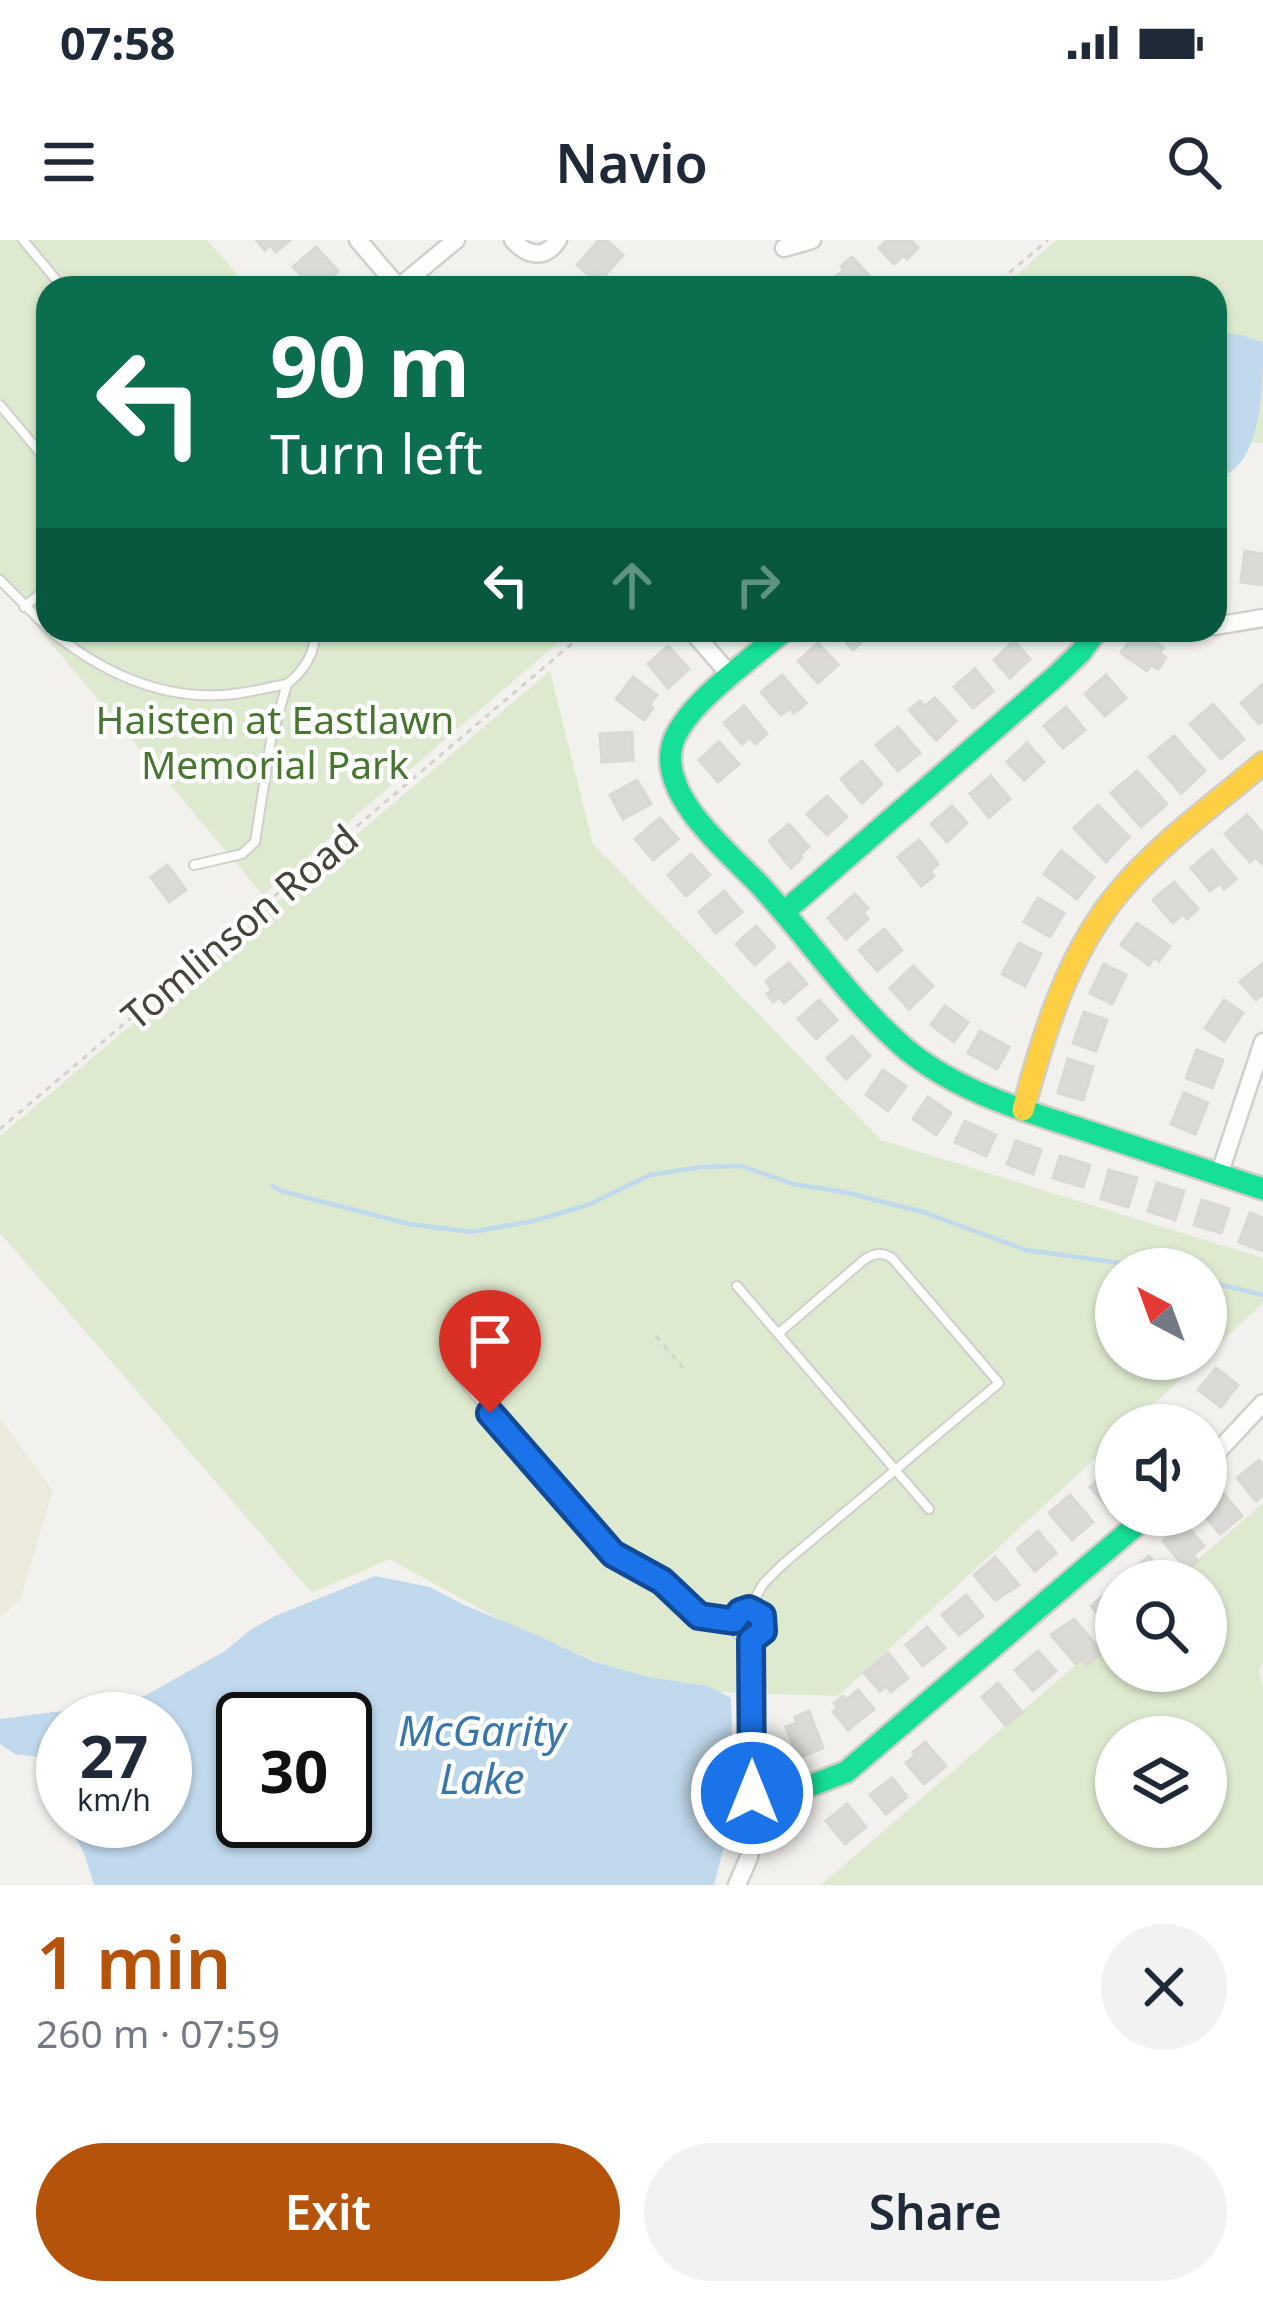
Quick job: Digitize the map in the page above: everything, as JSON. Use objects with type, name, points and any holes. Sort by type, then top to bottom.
[{"type":"street","points":[[358,240],[389,276]]},
{"type":"street","points":[[413,276],[456,240]]},
{"type":"street","points":[[513,240],[535,255],[558,240]]},
{"type":"street","points":[[784,248],[812,240]]},
{"type":"street","points":[[1227,624],[1263,618]]},
{"type":"street","points":[[702,642],[732,676]]},
{"type":"street","points":[[771,642],[680,724],[670,750],[672,775],[690,808],[870,1013],[906,1048],[959,1084],[1263,1190]]},
{"type":"street","points":[[784,912],[1056,676],[1087,642]]},
{"type":"street","points":[[1023,1110],[1064,984],[1098,920],[1140,870],[1263,763]]},
{"type":"street","points":[[1219,1175],[1263,1042]]},
{"type":"street","points":[[1227,1441],[1263,1402]]},
{"type":"street","points":[[752,1793],[802,1789],[846,1772],[1123,1536]]},
{"type":"street","points":[[737,1885],[748,1857],[752,1793],[751,1640]]},
{"type":"lane","points":[[23,240],[53,276]]},
{"type":"lane","points":[[0,404],[36,448]]},
{"type":"lane","points":[[0,580],[36,618]]},
{"type":"lane","points":[[24,607],[36,596]]},
{"type":"lane","points":[[65,642],[116,675],[171,692],[221,695],[287,684],[298,676],[313,642]]},
{"type":"lane","points":[[194,865],[242,854],[255,842],[287,684]]},
{"type":"lane","points":[[749,1609],[762,1616],[765,1626],[751,1640],[738,1635],[734,1621],[749,1609],[771,1575],[998,1383],[892,1258],[882,1253],[865,1259],[779,1334]]},
{"type":"lane","points":[[737,1286],[929,1509]]},
{"type":"lane","points":[[460,1377],[613,1554],[662,1581],[699,1616],[734,1621]]},
{"type":"path","points":[[1005,276],[1048,240]]},
{"type":"path","name":"Tomlinson Road","points":[[0,1129],[574,642]]},
{"type":"path","points":[[656,1336],[686,1372]]},
{"type":"shaded area","points":[[0,1418],[53,1491],[20,1600],[0,1617]]},
{"type":"green space","name":"Haisten at Eastlawn Memorial Park","points":[[0,240],[207,240],[238,276],[36,276],[36,626],[0,583]]},
{"type":"green space","points":[[1056,240],[1263,240],[1263,443],[1227,440],[1227,276],[1016,276]]},
{"type":"green space","name":"Haisten at Eastlawn Memorial Park","points":[[50,642],[559,642],[263,895]]},
{"type":"green space","points":[[550,671],[593,844],[881,1140],[1263,1258],[1263,1303],[1227,1336],[1227,1248],[1095,1248],[1095,1380],[1180,1380],[1154,1404],[1095,1404],[1095,1458],[838,1696],[662,1690],[501,1620],[389,1559],[312,1593],[0,1233],[0,1136]]},
{"type":"green space","points":[[1263,1503],[1263,1663],[1259,1670],[1263,1687],[1263,1885],[821,1885],[1095,1648],[1095,1692],[1227,1692],[1227,1560],[1197,1560]]},
{"type":"water","points":[[1227,333],[1263,342],[1257,423],[1243,459],[1227,472]]},
{"type":"water","name":"McGarity Lake","points":[[375,1576],[430,1587],[595,1662],[648,1677],[708,1686],[731,1698],[734,1808],[714,1885],[94,1885],[81,1848],[192,1848],[192,1692],[151,1692],[225,1651],[249,1631]]},
{"type":"water","name":"McGarity Lake","points":[[36,1714],[36,1757],[15,1754],[0,1744],[0,1719]]},
{"type":"building","points":[[290,240],[276,252],[270,245],[265,250],[257,241]]},
{"type":"building","points":[[599,240],[606,240],[623,255],[604,276],[590,276],[577,265]]},
{"type":"building","points":[[887,240],[911,240],[918,248],[894,264],[879,248]]},
{"type":"building","points":[[316,247],[338,271],[332,276],[302,276],[293,267]]},
{"type":"building","points":[[852,257],[869,276],[837,276],[844,270],[841,266]]},
{"type":"building","points":[[1245,551],[1263,554],[1263,585],[1241,582]]},
{"type":"building","points":[[1013,642],[1030,659],[1010,678],[994,660]]},
{"type":"building","points":[[1129,642],[1155,642],[1166,658],[1158,669],[1151,665],[1147,671],[1121,653]]},
{"type":"building","points":[[818,643],[838,665],[818,683],[798,661]]},
{"type":"building","points":[[668,646],[689,669],[668,688],[648,664]]},
{"type":"building","points":[[975,669],[993,691],[973,708],[954,687]]},
{"type":"building","points":[[782,675],[806,703],[794,713],[790,708],[781,715],[761,692]]},
{"type":"building","points":[[1106,675],[1126,698],[1105,716],[1085,694]]},
{"type":"building","points":[[633,677],[657,695],[644,720],[616,699]]},
{"type":"building","points":[[1262,685],[1263,720],[1259,724],[1241,703]]},
{"type":"building","points":[[935,698],[956,721],[936,740],[909,710]]},
{"type":"building","points":[[1213,704],[1244,739],[1221,759],[1190,724]]},
{"type":"building","points":[[744,706],[767,734],[755,744],[749,737],[742,744],[724,723]]},
{"type":"building","points":[[1066,707],[1085,730],[1063,748],[1044,726]]},
{"type":"building","points":[[898,727],[920,753],[898,771],[876,745]]},
{"type":"building","points":[[632,732],[633,760],[602,762],[600,734]]},
{"type":"building","points":[[1174,736],[1205,771],[1181,793],[1149,757]]},
{"type":"building","points":[[719,742],[739,764],[718,782],[699,760]]},
{"type":"building","points":[[1027,743],[1044,762],[1024,780],[1007,762]]},
{"type":"building","points":[[862,761],[882,784],[862,803],[841,779]]},
{"type":"building","points":[[1137,771],[1167,804],[1141,827],[1111,793]]},
{"type":"building","points":[[991,776],[1010,799],[989,817],[970,794]]},
{"type":"building","points":[[637,780],[651,804],[623,819],[610,795]]},
{"type":"building","points":[[827,796],[847,817],[827,835],[807,814]]},
{"type":"building","points":[[1098,805],[1129,837],[1106,862],[1074,828]]},
{"type":"building","points":[[952,806],[967,823],[947,842],[931,824]]},
{"type":"building","points":[[1247,815],[1263,834],[1261,863],[1256,857],[1250,862],[1225,834]]},
{"type":"building","points":[[660,818],[678,839],[653,860],[635,839]]},
{"type":"building","points":[[789,824],[809,847],[791,868],[769,841]]},
{"type":"building","points":[[919,840],[938,864],[930,871],[934,876],[921,886],[898,857]]},
{"type":"building","points":[[1212,850],[1236,879],[1224,889],[1220,883],[1210,891],[1191,868]]},
{"type":"building","points":[[1061,851],[1094,877],[1077,899],[1044,874]]},
{"type":"building","points":[[691,854],[710,875],[686,896],[668,875]]},
{"type":"building","points":[[167,865],[186,890],[169,902],[151,877]]},
{"type":"building","points":[[1174,882],[1198,909],[1173,923],[1153,900]]},
{"type":"building","points":[[724,891],[742,912],[716,933],[699,912]]},
{"type":"building","points":[[855,894],[868,908],[863,913],[868,919],[846,939],[828,918]]},
{"type":"building","points":[[1038,898],[1064,913],[1050,937],[1024,922]]},
{"type":"building","points":[[1137,923],[1170,946],[1159,961],[1154,957],[1149,965],[1121,945]]},
{"type":"building","points":[[756,926],[775,947],[755,965],[736,944]]},
{"type":"building","points":[[884,929],[902,950],[877,971],[859,950]]},
{"type":"building","points":[[1019,943],[1041,954],[1025,986],[1002,974]]},
{"type":"building","points":[[789,963],[807,984],[784,1003],[779,997],[773,1002],[766,981]]},
{"type":"building","points":[[1263,963],[1263,994],[1256,1000],[1240,982]]},
{"type":"building","points":[[1104,964],[1126,975],[1112,1004],[1090,993]]},
{"type":"building","points":[[913,966],[933,986],[909,1009],[890,988]]},
{"type":"building","points":[[819,1000],[837,1020],[816,1039],[798,1019]]},
{"type":"building","points":[[1224,1000],[1243,1013],[1224,1041],[1205,1028]]},
{"type":"building","points":[[945,1006],[968,1022],[954,1042],[931,1025]]},
{"type":"building","points":[[1084,1012],[1107,1020],[1096,1051],[1073,1043]]},
{"type":"building","points":[[980,1031],[1009,1047],[997,1069],[968,1053]]},
{"type":"building","points":[[852,1036],[870,1056],[846,1079],[827,1058]]},
{"type":"building","points":[[1197,1050],[1223,1060],[1212,1088],[1186,1078]]},
{"type":"building","points":[[1068,1059],[1093,1067],[1083,1100],[1058,1093]]},
{"type":"building","points":[[883,1070],[906,1086],[888,1111],[866,1095]]},
{"type":"building","points":[[1184,1093],[1208,1103],[1195,1134],[1171,1124]]},
{"type":"building","points":[[928,1097],[951,1113],[936,1135],[913,1119]]},
{"type":"building","points":[[965,1121],[996,1135],[986,1156],[955,1142]]},
{"type":"building","points":[[1016,1141],[1041,1150],[1033,1174],[1007,1164]]},
{"type":"building","points":[[1060,1156],[1090,1165],[1083,1187],[1053,1178]]},
{"type":"building","points":[[1109,1170],[1137,1178],[1128,1207],[1101,1199]]},
{"type":"building","points":[[1157,1183],[1184,1191],[1175,1220],[1148,1211]]},
{"type":"building","points":[[1202,1200],[1229,1209],[1221,1233],[1194,1225]]},
{"type":"building","points":[[1250,1213],[1263,1218],[1263,1251],[1239,1242]]},
{"type":"building","points":[[1227,1376],[1238,1385],[1223,1404],[1198,1390],[1206,1380]]},
{"type":"building","points":[[1259,1460],[1263,1495],[1256,1501],[1237,1478]]},
{"type":"building","points":[[1070,1495],[1093,1522],[1072,1540],[1049,1513]]},
{"type":"building","points":[[1227,1498],[1242,1516],[1227,1528]]},
{"type":"building","points":[[1038,1531],[1056,1553],[1035,1571],[1017,1549]]},
{"type":"building","points":[[1169,1536],[1196,1536],[1204,1546],[1193,1555],[1196,1560],[1179,1560],[1163,1541]]},
{"type":"building","points":[[995,1557],[1019,1585],[995,1600],[974,1575]]},
{"type":"building","points":[[966,1595],[983,1616],[959,1635],[942,1615]]},
{"type":"building","points":[[1074,1619],[1095,1644],[1095,1658],[1087,1665],[1082,1659],[1076,1664],[1051,1635]]},
{"type":"building","points":[[927,1627],[945,1648],[923,1666],[906,1645]]},
{"type":"building","points":[[1038,1651],[1056,1671],[1033,1691],[1015,1670]]},
{"type":"building","points":[[888,1653],[908,1678],[891,1692],[886,1686],[880,1691],[864,1673]]},
{"type":"building","points":[[998,1683],[1022,1712],[1005,1725],[982,1697]]},
{"type":"building","points":[[858,1690],[874,1709],[848,1730],[833,1712],[838,1708],[834,1703]]},
{"type":"building","points":[[809,1711],[823,1748],[798,1758],[786,1727]]},
{"type":"building","points":[[925,1742],[946,1766],[924,1784],[906,1763]]},
{"type":"building","points":[[892,1778],[907,1797],[886,1814],[870,1795]]},
{"type":"building","points":[[847,1804],[866,1827],[845,1844],[826,1821]]},
{"type":"waterway","points":[[273,1186],[409,1224],[472,1232],[588,1205],[650,1175],[742,1166],[793,1184],[923,1212],[1026,1250],[1095,1260]]},
{"type":"waterway","points":[[1227,1286],[1263,1295]]},
{"type":"traffic: fast","points":[[770,642],[689,715],[672,746],[671,765],[697,820],[774,901],[866,1011],[927,1065],[971,1089],[1263,1189]]},
{"type":"traffic: fast","points":[[784,912],[1056,676],[1088,642]]},
{"type":"traffic: fast","points":[[752,1793],[812,1785],[846,1772],[1123,1536]]},
{"type":"traffic: slow","points":[[1023,1110],[1059,996],[1101,916],[1152,857],[1263,763]]},
{"type":"route","points":[[490,1413],[619,1559],[662,1581],[699,1616],[734,1621],[749,1609],[762,1616],[763,1631],[751,1640],[752,1793]]}]
